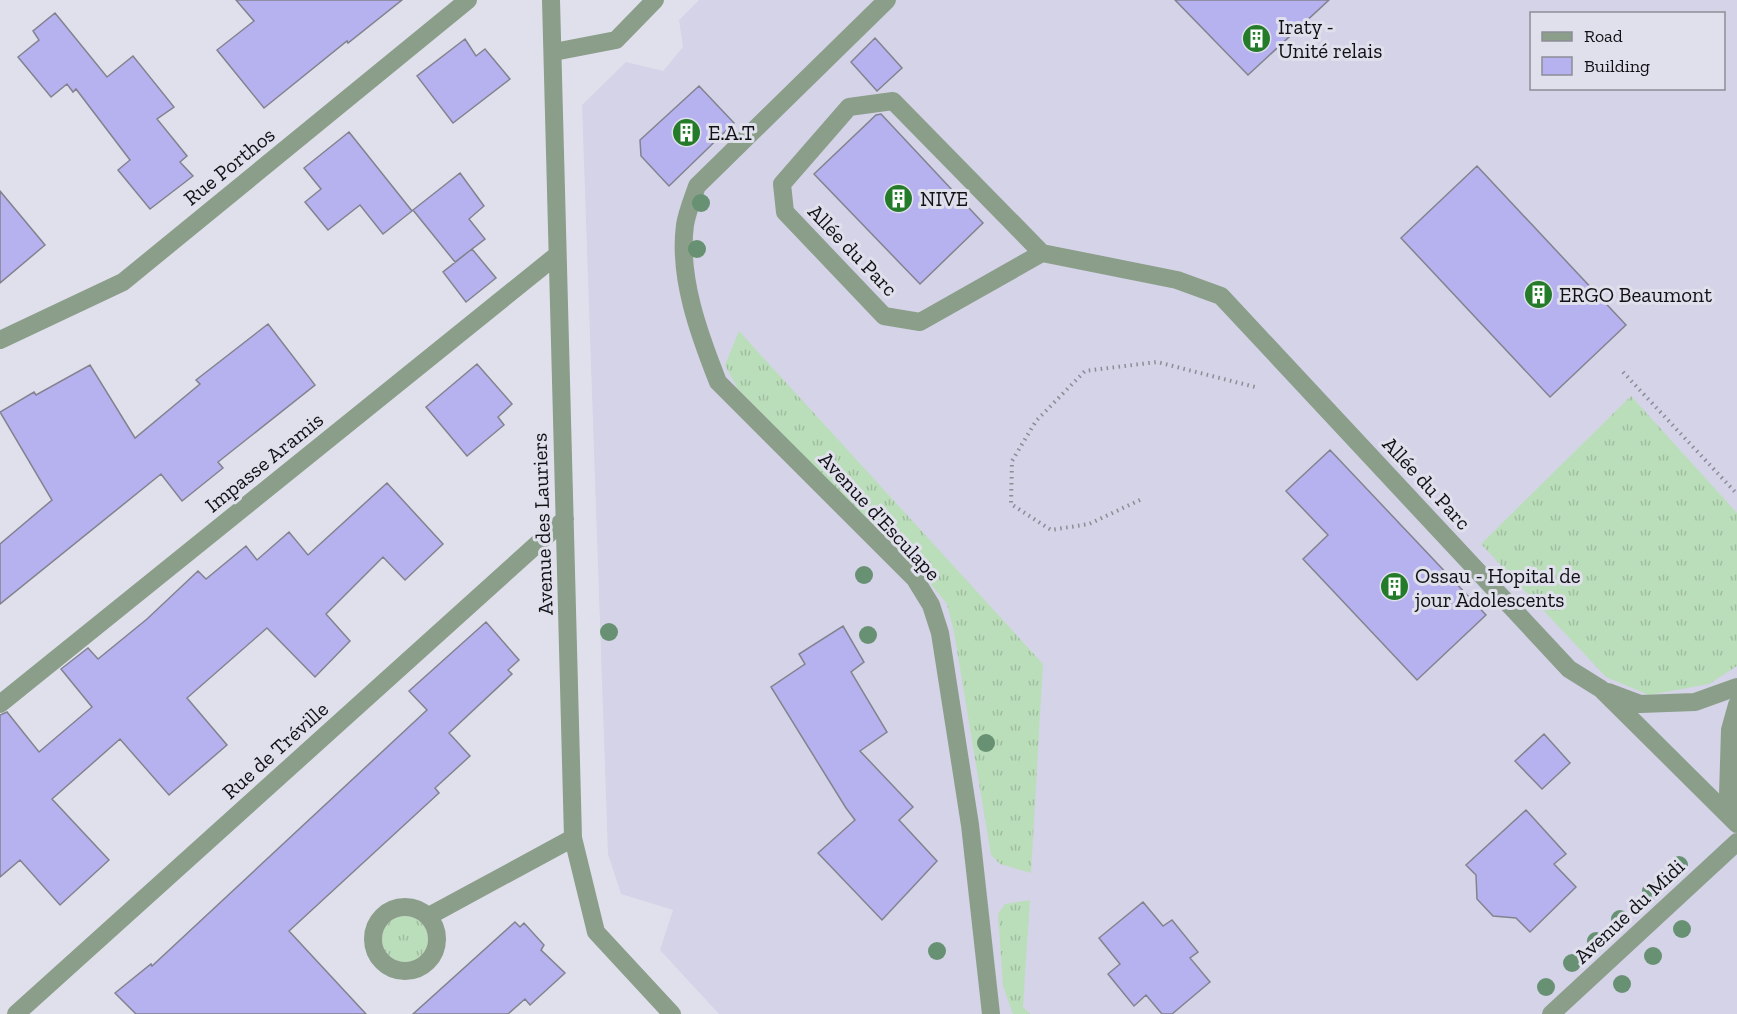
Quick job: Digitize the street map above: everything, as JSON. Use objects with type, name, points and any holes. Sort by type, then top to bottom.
[{"type":"street","name":"Rue Porthos","points":[[0,340],[123,282],[468,0]]},
{"type":"street","name":"Avenue des Lauriers","points":[[551,0],[573,838],[596,932],[672,1014]]},
{"type":"street","points":[[554,52],[616,40],[655,0]]},
{"type":"street","name":"Avenue d'Esculape","points":[[887,0],[697,186],[685,225],[685,280],[705,349],[718,382],[915,579],[931,605],[940,633],[970,825],[992,1014]]},
{"type":"street","name":"Allée du Parc","points":[[1042,253],[920,321],[884,315],[785,212],[782,184],[849,107],[893,101],[1042,253],[1177,280],[1221,296],[1569,669],[1601,689],[1737,824]]},
{"type":"street","name":"Impasse Aramis","points":[[0,704],[557,255]]},
{"type":"street","name":"Rue de Tréville","points":[[16,1014],[565,519]]},
{"type":"street","points":[[1601,689],[1640,704],[1695,702],[1737,687]]},
{"type":"street","points":[[1737,705],[1730,730],[1728,796],[1737,815]]},
{"type":"street","points":[[429,916],[573,838]]},
{"type":"street","name":"Avenue du Midi","points":[[1551,1014],[1737,842]]},
{"type":"path","points":[[1140,500],[1089,524],[1051,530],[1011,504],[1012,461],[1036,421],[1085,371],[1157,362],[1255,387]]},
{"type":"path","points":[[1623,372],[1737,495]]},
{"type":"shaded area","points":[[699,0],[1737,0],[1737,1014],[719,1014],[660,950],[673,910],[621,894],[608,854],[582,105],[626,62],[663,71],[683,47],[679,20]]},
{"type":"green space","points":[[739,331],[1043,664],[1031,873],[1000,864],[991,855],[954,632],[947,604],[930,583],[738,389],[725,365]]},
{"type":"green space","points":[[1631,396],[1737,513],[1737,666],[1709,684],[1649,695],[1606,677],[1481,544]]},
{"type":"green space","points":[[1030,900],[1023,1007],[1030,1014],[1013,1014],[1003,986],[998,914],[1005,904]]},
{"type":"green space","points":[[405,916],[421,923],[428,939],[421,955],[405,962],[389,955],[382,939],[389,923]]},
{"type":"building","points":[[236,0],[402,0],[264,108],[217,50],[254,21]]},
{"type":"building","name":"Iraty - Unité relais","points":[[1175,0],[1329,0],[1248,75]]},
{"type":"building","points":[[55,13],[107,77],[133,56],[174,107],[157,119],[187,156],[180,162],[193,176],[150,209],[118,170],[130,160],[76,89],[73,92],[67,84],[51,97],[18,57],[39,40],[33,31]]},
{"type":"building","points":[[875,38],[902,68],[877,91],[851,62]]},
{"type":"building","points":[[465,39],[476,56],[485,49],[510,79],[453,123],[417,76]]},
{"type":"building","name":"E.A.T","points":[[699,86],[734,123],[669,186],[641,156],[640,140]]},
{"type":"building","name":"NIVE","points":[[881,114],[983,223],[920,284],[814,174],[876,115]]},
{"type":"building","points":[[349,132],[412,211],[383,234],[360,205],[328,230],[305,202],[321,189],[304,168]]},
{"type":"building","name":"ERGO Beaumont","points":[[1477,166],[1626,325],[1550,397],[1401,238]]},
{"type":"building","points":[[460,173],[484,206],[469,219],[485,239],[455,262],[413,210]]},
{"type":"building","points":[[0,191],[45,245],[0,283]]},
{"type":"building","points":[[472,249],[496,278],[466,302],[443,272]]},
{"type":"building","points":[[268,324],[315,385],[218,462],[223,468],[182,501],[161,474],[0,604],[0,544],[52,500],[0,412],[34,392],[36,395],[90,365],[135,438],[200,384],[196,380]]},
{"type":"building","points":[[477,364],[512,404],[498,417],[504,425],[467,456],[426,407]]},
{"type":"building","name":"Ossau - Hopital de jour Adolescents","points":[[1330,450],[1486,615],[1417,680],[1303,559],[1328,535],[1286,491]]},
{"type":"building","points":[[387,483],[443,544],[405,580],[383,557],[326,614],[350,641],[315,677],[267,628],[187,698],[227,745],[169,795],[120,739],[52,799],[109,860],[60,905],[20,860],[0,877],[0,715],[7,712],[39,752],[92,707],[61,669],[88,648],[98,659],[147,619],[198,571],[206,579],[246,546],[257,560],[289,532],[308,555]]},
{"type":"building","points":[[486,622],[519,660],[508,670],[512,674],[449,733],[470,756],[435,788],[439,793],[289,931],[366,1014],[136,1014],[115,993],[151,964],[152,966],[427,710],[409,691]]},
{"type":"building","points":[[843,626],[864,662],[851,672],[887,732],[860,751],[913,807],[899,820],[937,861],[882,920],[818,853],[855,820],[771,687],[805,664],[799,654]]},
{"type":"building","points":[[1544,734],[1570,763],[1542,789],[1515,761]]},
{"type":"building","points":[[1526,810],[1566,854],[1554,864],[1576,887],[1530,932],[1516,918],[1493,916],[1477,899],[1476,875],[1466,865]]},
{"type":"building","points":[[1143,902],[1163,926],[1172,920],[1198,952],[1190,958],[1210,982],[1172,1014],[1162,1014],[1146,995],[1134,1006],[1108,974],[1120,964],[1099,938]]},
{"type":"building","points":[[515,922],[520,927],[524,923],[544,945],[541,950],[565,973],[530,1005],[525,999],[508,1014],[413,1014]]},
{"type":"place","name":"Iraty - Unité relais","points":[[1257,38]]},
{"type":"place","name":"E.A.T","points":[[687,132]]},
{"type":"place","name":"NIVE","points":[[899,198]]},
{"type":"place","name":"ERGO Beaumont","points":[[1538,294]]},
{"type":"place","name":"Ossau - Hopital de jour Adolescents","points":[[1394,587]]}]
